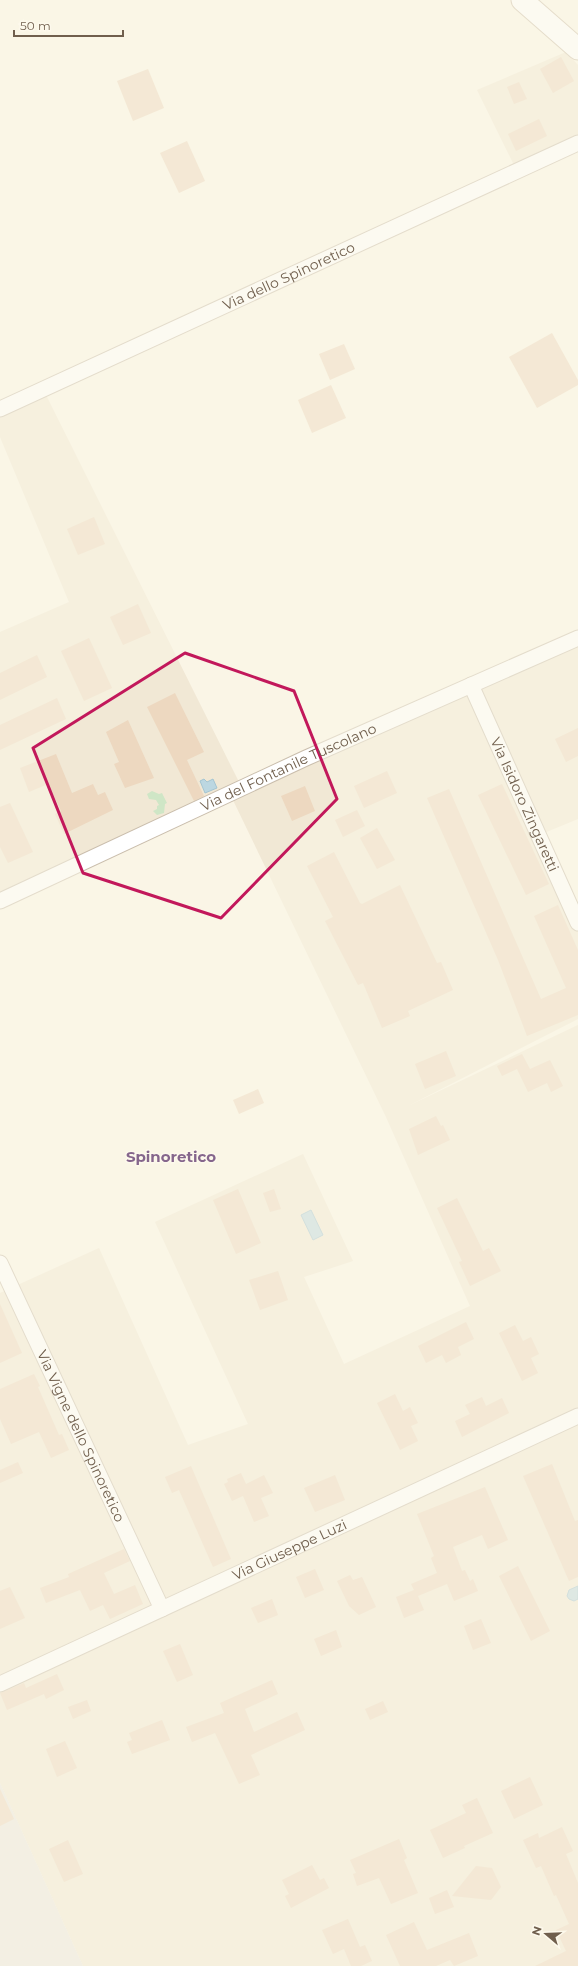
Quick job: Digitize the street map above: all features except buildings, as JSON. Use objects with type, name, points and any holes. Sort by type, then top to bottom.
[{"type":"main road","points":[[522,0],[578,49]]},
{"type":"street","name":"Via dello Spinoretico","points":[[0,409],[578,143]]},
{"type":"street","name":"Via del Fontanile Tuscolano","points":[[0,901],[306,758],[578,638]]},
{"type":"street","name":"Via Isidoro Zingaretti","points":[[472,685],[578,923]]},
{"type":"street","name":"Via Vigne dello Spinoretico","points":[[0,1263],[162,1609]]},
{"type":"street","name":"Via Giuseppe Luzi","points":[[0,1684],[578,1416]]},
{"type":"highlighted area","points":[[185,653],[294,691],[337,799],[221,918],[83,873],[33,748]]},
{"type":"shaded area","points":[[566,52],[578,65],[578,135],[514,165],[477,90]]},
{"type":"shaded area","points":[[43,389],[242,788],[578,638],[578,819],[539,835],[578,923],[578,1019],[408,1106],[578,1025],[578,1966],[83,1966],[0,1783],[0,1293],[99,1248],[188,1445],[248,1424],[155,1222],[303,1154],[353,1261],[304,1277],[344,1364],[470,1306],[386,1117],[230,794],[0,901],[0,632],[69,602],[0,437],[0,409]]},
{"type":"shaded area","points":[[0,1783],[83,1966],[0,1966]]},
{"type":"green space","points":[[152,791],[159,794],[162,793],[167,803],[165,804],[164,813],[157,815],[153,811],[157,809],[157,806],[159,805],[156,800],[149,799],[147,794]]},
{"type":"water","points":[[204,779],[207,782],[213,779],[217,788],[205,793],[200,781]]},
{"type":"water","points":[[311,1210],[323,1235],[313,1240],[301,1215]]},
{"type":"water","points":[[578,1586],[578,1599],[574,1601],[569,1599],[567,1596],[569,1590]]},
{"type":"district","name":"Spinoretico","points":[[171,1156]]}]
